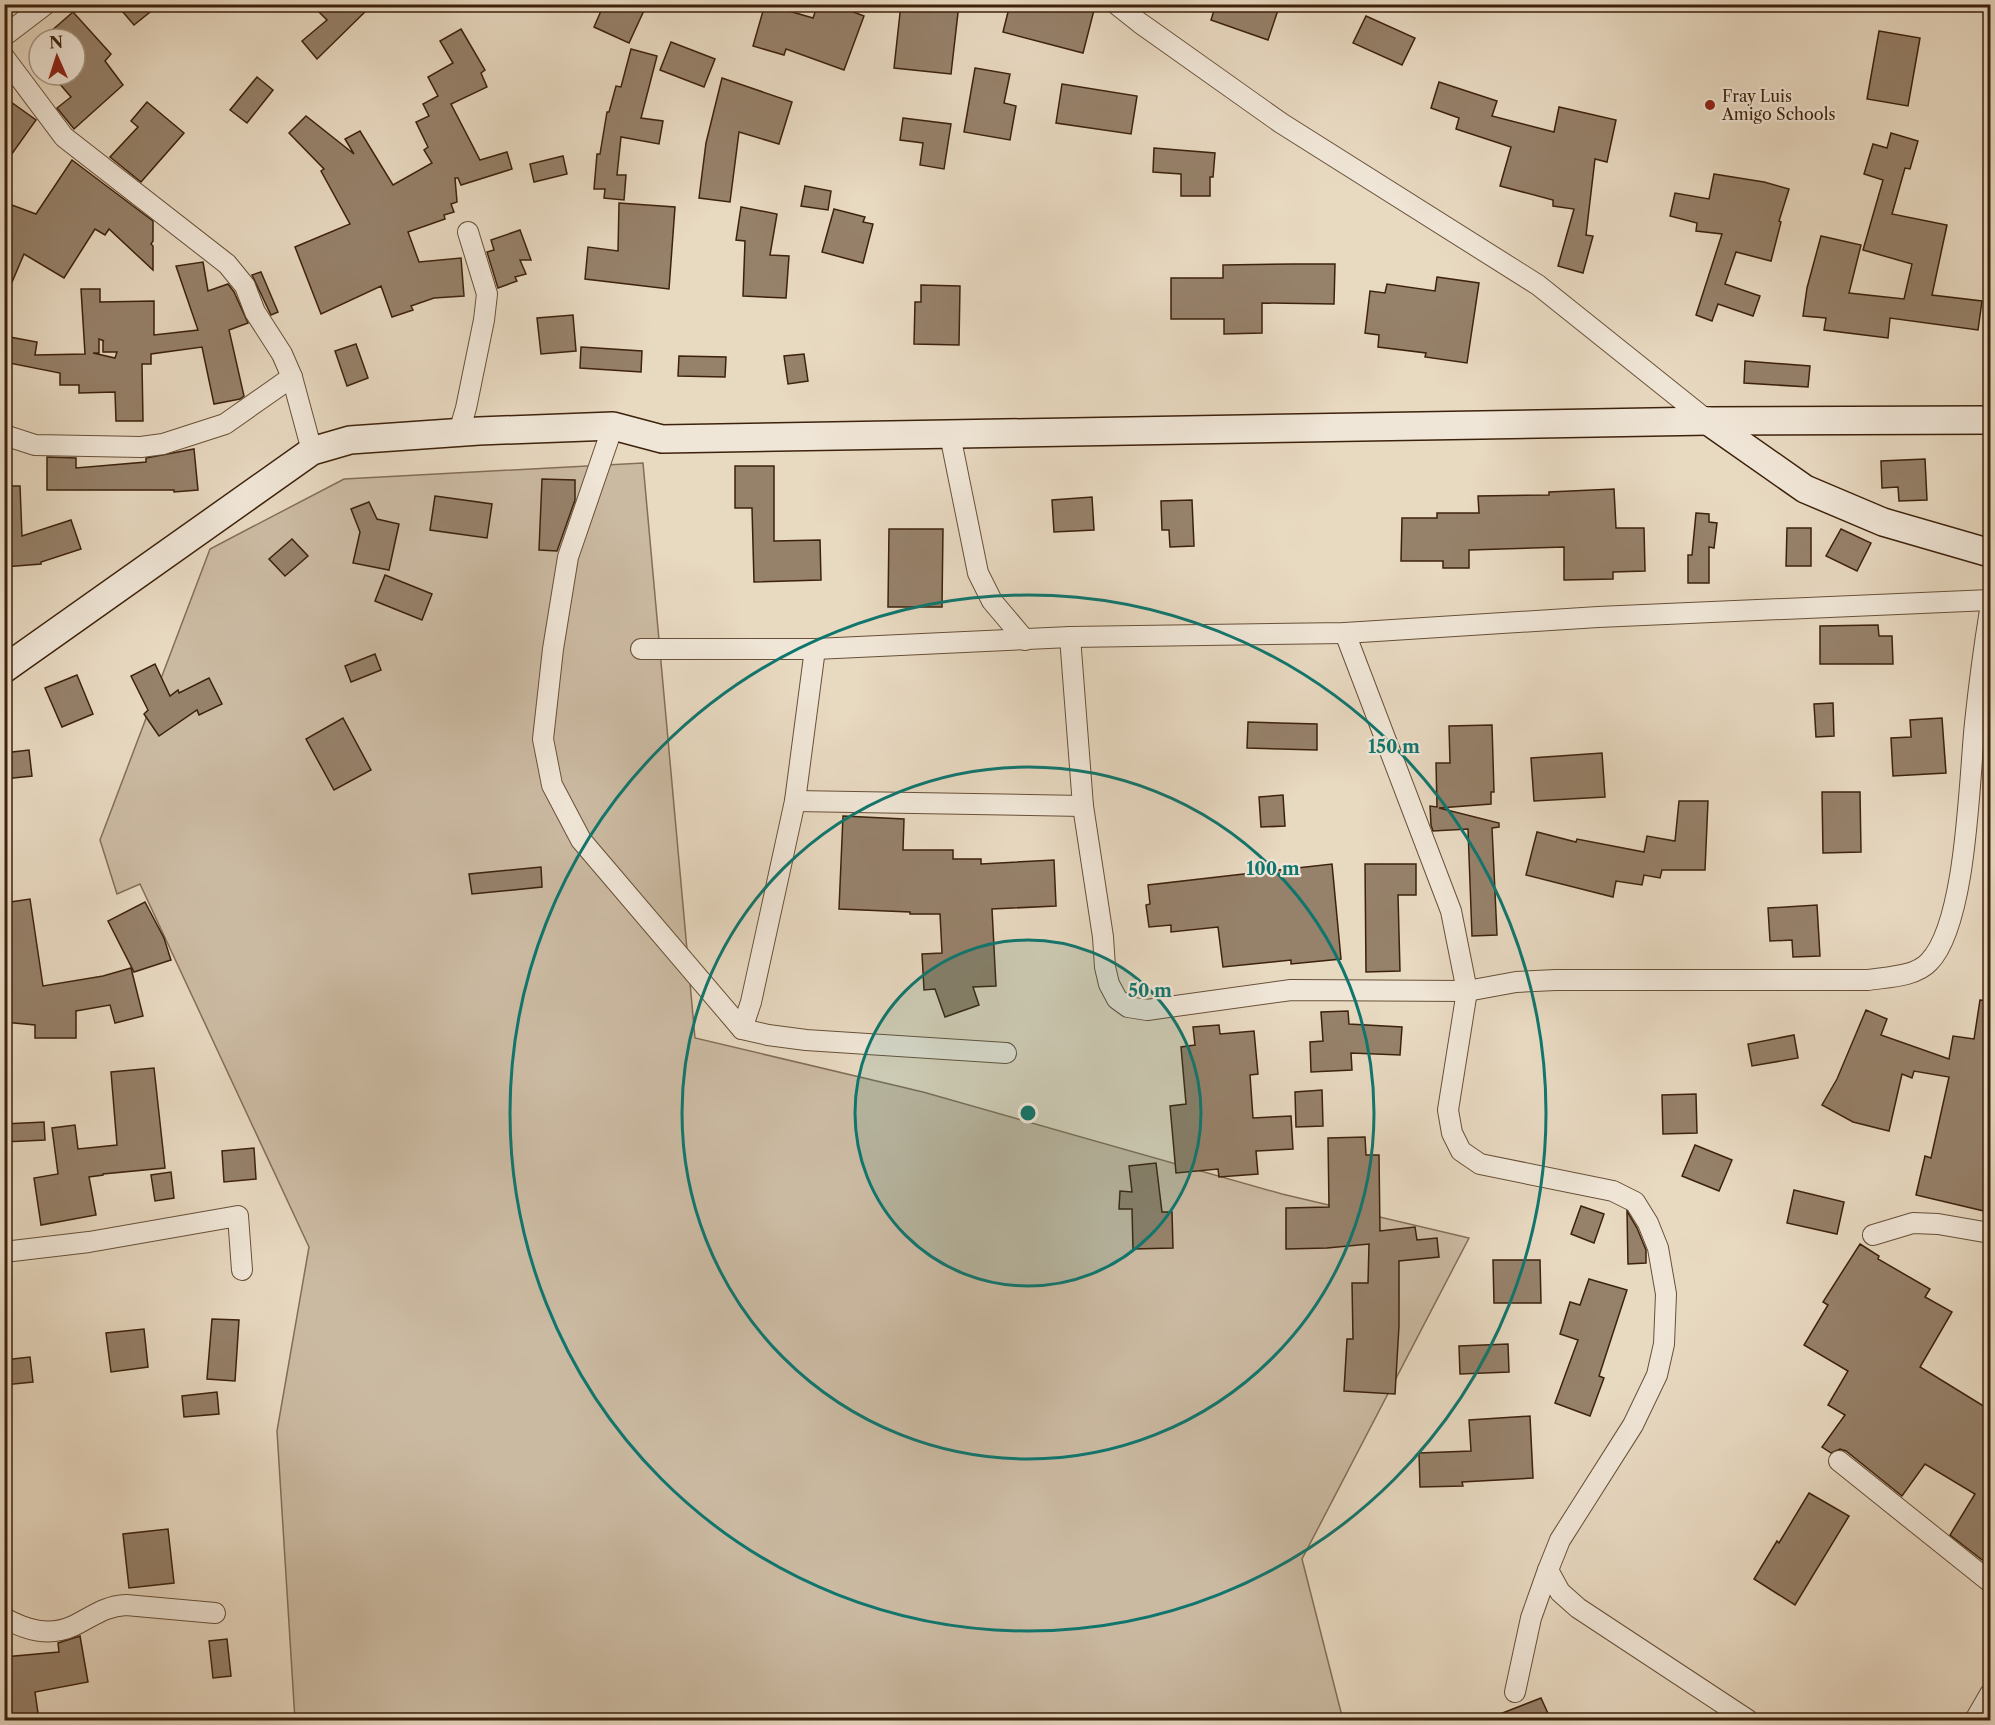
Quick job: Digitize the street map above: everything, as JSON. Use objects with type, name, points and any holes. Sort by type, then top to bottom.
[{"type":"street","points":[[4,36],[45,4]]},
{"type":"street","points":[[1116,4],[1281,123],[1539,285],[1708,422],[1805,489],[1883,522],[1990,553]]},
{"type":"street","points":[[4,57],[64,137],[227,264],[245,286],[255,312],[282,354],[292,377],[312,451]]},
{"type":"street","points":[[459,432],[484,320],[487,294],[468,232]]},
{"type":"street","points":[[4,435],[35,445],[141,447],[163,444],[225,424],[292,377]]},
{"type":"street","points":[[662,439],[677,426],[1108,420],[1129,432]]},
{"type":"street","points":[[4,669],[312,451],[350,440],[459,432],[613,426],[662,439],[1708,422],[1990,420]]},
{"type":"street","points":[[613,426],[568,557],[553,649],[543,739],[552,785],[581,840],[742,1029],[806,1040],[1006,1053]]},
{"type":"street","points":[[950,435],[978,573],[992,601],[1024,640]]},
{"type":"street","points":[[641,649],[815,648],[1070,638],[1345,633],[1598,617],[1990,600]]},
{"type":"street","points":[[1070,638],[1083,806],[1107,976],[1117,999],[1128,1007],[1147,1010],[1291,990],[1467,991],[1491,986],[1556,980],[1868,980],[1908,973],[1927,965],[1939,950],[1945,935],[1961,866],[1976,713],[1990,610]]},
{"type":"street","points":[[1345,633],[1451,911],[1467,991],[1448,1110],[1452,1133],[1461,1151],[1480,1164],[1613,1191],[1635,1202],[1648,1223],[1658,1248],[1666,1294],[1664,1344],[1657,1375],[1633,1425],[1560,1540],[1532,1618],[1515,1692]]},
{"type":"street","points":[[742,1029],[751,1002],[795,801],[815,648]]},
{"type":"street","points":[[795,801],[1083,806]]},
{"type":"street","points":[[4,1252],[89,1242],[238,1216],[242,1270]]},
{"type":"street","points":[[1872,1235],[1913,1222],[1990,1233]]},
{"type":"street","points":[[1839,1461],[1990,1582]]},
{"type":"street","points":[[1548,1570],[1560,1592],[1578,1608],[1748,1720]]},
{"type":"street","points":[[4,1618],[31,1630],[51,1632],[72,1626],[114,1605],[215,1613]]},
{"type":"street","points":[[1975,1720],[1990,1694]]},
{"type":"shaded area","points":[[643,463],[695,1038],[923,1092],[1282,1194],[1469,1238],[1302,1559],[1343,1720],[295,1720],[277,1431],[309,1247],[140,884],[117,894],[100,840],[210,549],[344,479]]},
{"type":"building","points":[[116,4],[160,4],[134,25]]},
{"type":"building","points":[[311,4],[373,4],[317,59],[302,41],[327,20]]},
{"type":"building","points":[[604,4],[647,4],[629,43],[594,27]]},
{"type":"building","points":[[765,4],[813,18],[818,4],[832,4],[864,16],[844,70],[786,49],[784,55],[753,46]]},
{"type":"building","points":[[901,4],[959,4],[951,74],[894,68]]},
{"type":"building","points":[[1010,4],[1073,5],[1094,10],[1083,53],[1003,32]]},
{"type":"building","points":[[1216,4],[1280,4],[1268,40],[1211,20]]},
{"type":"building","points":[[73,12],[87,27],[56,27]]},
{"type":"building","points":[[1366,16],[1415,38],[1402,65],[1353,43]]},
{"type":"building","points":[[87,27],[111,54],[105,61],[123,85],[74,129],[57,108],[71,97],[62,87],[87,87]]},
{"type":"building","points":[[461,29],[485,70],[481,73],[487,87],[451,104],[480,160],[507,152],[512,169],[461,185],[458,178],[455,178],[457,202],[451,204],[454,212],[444,215],[445,219],[408,232],[419,262],[461,258],[464,296],[434,298],[411,306],[413,310],[392,317],[381,286],[321,314],[295,247],[350,224],[321,171],[324,169],[289,133],[306,116],[354,154],[345,139],[360,131],[393,185],[432,163],[424,150],[428,147],[416,122],[429,116],[423,104],[438,96],[428,77],[453,63],[440,41]]},
{"type":"building","points":[[1879,31],[1920,38],[1908,106],[1867,99]]},
{"type":"building","points":[[671,42],[715,59],[704,87],[660,70]]},
{"type":"building","points":[[631,49],[657,56],[641,118],[663,121],[659,144],[621,137],[617,175],[626,175],[624,200],[604,198],[605,189],[594,189],[597,154],[600,154],[607,112],[609,112],[616,86],[621,87]]},
{"type":"building","points":[[975,68],[1010,74],[1004,103],[1016,106],[1010,140],[964,132]]},
{"type":"building","points":[[257,77],[273,90],[247,123],[230,110]]},
{"type":"building","points":[[722,78],[792,102],[779,144],[739,132],[730,202],[699,198],[706,143]]},
{"type":"building","points":[[1439,82],[1497,101],[1492,116],[1554,132],[1559,107],[1616,120],[1607,162],[1595,159],[1586,235],[1593,236],[1583,273],[1558,266],[1574,209],[1553,206],[1553,200],[1500,186],[1511,147],[1456,129],[1459,118],[1431,108]]},
{"type":"building","points":[[1062,84],[1137,96],[1131,134],[1056,123]]},
{"type":"building","points":[[4,97],[36,120],[4,165]]},
{"type":"building","points":[[147,102],[184,133],[141,182],[110,157],[138,127],[131,121]]},
{"type":"building","points":[[903,118],[951,124],[944,169],[920,165],[923,143],[900,140]]},
{"type":"building","points":[[1891,133],[1918,141],[1910,169],[1905,168],[1892,214],[1947,225],[1932,295],[1982,301],[1978,330],[1890,318],[1888,338],[1824,330],[1826,318],[1803,316],[1807,288],[1821,236],[1861,245],[1849,293],[1904,299],[1912,264],[1863,250],[1883,180],[1864,174],[1873,144],[1887,148]]},
{"type":"building","points":[[1154,148],[1215,153],[1213,177],[1210,177],[1210,196],[1181,196],[1181,174],[1153,172]]},
{"type":"building","points":[[563,156],[567,174],[534,182],[530,164]]},
{"type":"building","points":[[72,160],[153,221],[151,244],[153,246],[153,270],[109,229],[105,235],[95,229],[64,278],[24,254],[4,301],[4,202],[36,214]]},
{"type":"building","points":[[1714,174],[1764,182],[1789,189],[1779,221],[1781,222],[1771,261],[1736,252],[1725,284],[1760,296],[1753,316],[1718,304],[1712,321],[1696,315],[1722,234],[1696,231],[1697,223],[1670,216],[1675,193],[1709,199]]},
{"type":"building","points":[[805,186],[831,191],[828,210],[801,206]]},
{"type":"building","points":[[619,203],[675,207],[669,289],[585,279],[588,247],[618,251]]},
{"type":"building","points":[[741,207],[777,214],[770,255],[789,256],[786,298],[743,296],[745,241],[736,240]]},
{"type":"building","points":[[834,209],[865,217],[863,222],[873,224],[863,263],[822,252]]},
{"type":"building","points":[[520,230],[531,260],[520,260],[526,274],[515,277],[517,281],[498,288],[487,252],[494,250],[491,240]]},
{"type":"building","points":[[203,262],[208,291],[228,284],[234,292],[248,323],[229,330],[244,396],[240,399],[214,404],[202,347],[151,354],[151,364],[142,364],[143,421],[116,421],[115,392],[79,393],[79,385],[60,385],[60,373],[4,362],[4,336],[37,342],[35,355],[85,354],[81,289],[100,289],[100,302],[154,301],[154,335],[198,330],[176,266]],"holes":[[[99,339],[104,341],[103,352],[117,352],[115,358],[93,353],[99,353]]]},
{"type":"building","points":[[1335,264],[1334,304],[1262,303],[1262,333],[1224,334],[1224,319],[1171,319],[1171,278],[1223,278],[1223,265]]},
{"type":"building","points":[[261,272],[278,312],[271,315],[252,275]]},
{"type":"building","points":[[1437,277],[1479,283],[1467,363],[1425,357],[1426,353],[1378,347],[1379,335],[1365,333],[1370,291],[1385,293],[1387,284],[1435,291]]},
{"type":"building","points":[[921,285],[960,286],[959,345],[914,344],[915,302],[921,302]]},
{"type":"building","points":[[573,315],[576,351],[541,354],[537,318]]},
{"type":"building","points":[[356,344],[368,378],[347,386],[335,351]]},
{"type":"building","points":[[581,347],[642,351],[641,372],[580,368]]},
{"type":"building","points":[[804,354],[808,381],[788,384],[784,356]]},
{"type":"building","points":[[679,356],[726,357],[725,377],[678,376]]},
{"type":"building","points":[[1745,361],[1810,366],[1808,387],[1744,383]]},
{"type":"building","points":[[194,449],[198,490],[174,492],[174,490],[47,490],[47,457],[76,458],[76,468],[146,462],[146,458]]},
{"type":"building","points":[[1925,459],[1927,500],[1899,501],[1898,487],[1882,488],[1881,461]]},
{"type":"building","points":[[735,466],[774,466],[774,541],[820,540],[821,580],[754,582],[752,508],[735,508]]},
{"type":"building","points":[[542,479],[575,480],[575,500],[557,551],[539,550]]},
{"type":"building","points":[[4,486],[20,486],[22,536],[71,520],[81,549],[41,562],[41,564],[4,567]]},
{"type":"building","points":[[1614,489],[1616,528],[1644,528],[1645,571],[1613,572],[1613,579],[1564,580],[1564,547],[1469,550],[1469,568],[1443,568],[1443,561],[1401,561],[1402,518],[1437,518],[1437,513],[1479,513],[1478,496],[1549,495],[1549,492]]},
{"type":"building","points":[[435,496],[492,504],[487,538],[430,530]]},
{"type":"building","points":[[1092,497],[1094,530],[1054,532],[1052,500]]},
{"type":"building","points":[[1192,500],[1194,546],[1170,547],[1169,530],[1162,530],[1161,501]]},
{"type":"building","points":[[369,502],[377,519],[399,524],[389,570],[353,563],[360,532],[351,509]]},
{"type":"building","points":[[1696,513],[1709,514],[1709,522],[1717,523],[1714,548],[1709,547],[1709,583],[1688,583],[1688,555],[1692,555]]},
{"type":"building","points":[[1787,528],[1811,528],[1811,566],[1786,566]]},
{"type":"building","points":[[889,529],[943,529],[942,607],[888,607]]},
{"type":"building","points":[[1841,529],[1871,543],[1857,571],[1826,556]]},
{"type":"building","points":[[292,539],[308,556],[285,576],[269,559]]},
{"type":"building","points":[[385,575],[432,594],[422,620],[375,601]]},
{"type":"building","points":[[1878,625],[1879,636],[1892,636],[1893,664],[1820,664],[1820,626]]},
{"type":"building","points":[[375,654],[381,670],[351,682],[345,666]]},
{"type":"building","points":[[155,664],[170,696],[178,690],[179,693],[209,678],[222,704],[199,715],[197,710],[159,736],[144,714],[148,710],[131,676]]},
{"type":"building","points":[[77,675],[93,714],[62,727],[45,688]]},
{"type":"building","points":[[1833,703],[1834,736],[1816,737],[1814,704]]},
{"type":"building","points":[[343,718],[371,770],[334,790],[306,739]]},
{"type":"building","points":[[1942,718],[1946,773],[1893,776],[1891,738],[1911,737],[1910,720]]},
{"type":"building","points":[[1248,722],[1317,724],[1317,750],[1247,748]]},
{"type":"building","points":[[1492,725],[1494,792],[1491,792],[1491,804],[1439,808],[1499,823],[1499,827],[1492,828],[1497,935],[1472,936],[1468,829],[1433,831],[1430,806],[1437,807],[1436,763],[1450,763],[1449,726]]},
{"type":"building","points":[[29,750],[32,776],[4,779],[4,753]]},
{"type":"building","points":[[1602,753],[1605,797],[1534,801],[1531,758]]},
{"type":"building","points":[[1822,792],[1860,792],[1861,852],[1823,853]]},
{"type":"building","points":[[1283,795],[1285,826],[1261,827],[1259,797]]},
{"type":"building","points":[[1679,801],[1708,801],[1705,870],[1662,870],[1660,878],[1644,875],[1642,885],[1616,881],[1613,897],[1526,875],[1537,832],[1576,842],[1577,839],[1644,852],[1647,836],[1675,841]]},
{"type":"building","points":[[843,816],[904,819],[903,850],[953,850],[953,859],[981,859],[981,864],[1054,860],[1056,906],[992,909],[996,986],[973,987],[979,1005],[945,1017],[935,989],[924,990],[922,954],[942,953],[940,914],[839,909]]},
{"type":"building","points":[[1332,864],[1341,959],[1291,964],[1291,960],[1223,967],[1218,927],[1171,932],[1171,925],[1149,927],[1146,905],[1150,904],[1148,885]]},
{"type":"building","points":[[1365,864],[1416,864],[1416,895],[1398,895],[1400,971],[1366,972]]},
{"type":"building","points":[[541,867],[542,887],[472,894],[469,874]]},
{"type":"building","points":[[30,899],[43,986],[103,976],[131,968],[143,1016],[115,1023],[110,1005],[76,1011],[76,1038],[35,1038],[35,1025],[4,1022],[6,996],[4,996],[4,903]]},
{"type":"building","points":[[145,902],[164,938],[171,960],[134,972],[108,921]]},
{"type":"building","points":[[1817,905],[1820,956],[1793,957],[1792,940],[1770,941],[1768,908]]},
{"type":"building","points":[[1980,1000],[1990,1001],[1990,1185],[1984,1211],[1916,1195],[1925,1156],[1931,1158],[1949,1077],[1914,1071],[1912,1078],[1902,1074],[1889,1131],[1853,1122],[1822,1105],[1837,1079],[1866,1010],[1887,1019],[1881,1035],[1949,1059],[1953,1036],[1974,1039]]},
{"type":"building","points":[[1348,1011],[1349,1024],[1402,1027],[1400,1055],[1351,1053],[1352,1070],[1311,1072],[1310,1042],[1323,1041],[1321,1012]]},
{"type":"building","points":[[1219,1025],[1220,1034],[1254,1031],[1258,1074],[1250,1075],[1253,1118],[1291,1116],[1293,1149],[1256,1151],[1258,1174],[1219,1177],[1218,1169],[1176,1173],[1170,1106],[1186,1104],[1181,1047],[1195,1045],[1193,1027]]},
{"type":"building","points":[[1794,1035],[1798,1058],[1752,1066],[1748,1044]]},
{"type":"building","points":[[154,1068],[165,1168],[89,1177],[96,1215],[41,1225],[34,1178],[58,1174],[52,1128],[75,1125],[78,1149],[117,1145],[111,1072]]},
{"type":"building","points":[[1322,1090],[1323,1126],[1296,1127],[1295,1092]]},
{"type":"building","points":[[1696,1094],[1697,1133],[1663,1134],[1662,1095]]},
{"type":"building","points":[[44,1122],[45,1140],[4,1142],[4,1124]]},
{"type":"building","points":[[1365,1137],[1366,1155],[1379,1155],[1380,1231],[1415,1227],[1417,1240],[1437,1238],[1439,1257],[1399,1261],[1399,1326],[1395,1394],[1344,1391],[1347,1339],[1353,1339],[1352,1283],[1368,1283],[1369,1244],[1286,1249],[1286,1208],[1329,1207],[1328,1138]]},
{"type":"building","points":[[1695,1145],[1732,1160],[1719,1191],[1682,1176]]},
{"type":"building","points":[[254,1148],[256,1179],[224,1182],[222,1151]]},
{"type":"building","points":[[1156,1163],[1162,1212],[1172,1212],[1173,1248],[1133,1249],[1132,1209],[1119,1209],[1120,1191],[1132,1192],[1129,1166]]},
{"type":"building","points":[[171,1172],[174,1198],[155,1201],[151,1175]]},
{"type":"building","points":[[1794,1190],[1844,1202],[1837,1234],[1787,1223]]},
{"type":"building","points":[[1581,1206],[1604,1214],[1594,1243],[1571,1234]]},
{"type":"building","points":[[1627,1211],[1646,1250],[1646,1263],[1628,1264]]},
{"type":"building","points":[[1860,1244],[1879,1256],[1878,1259],[1930,1289],[1925,1297],[1952,1312],[1920,1367],[1990,1410],[1990,1566],[1950,1535],[1975,1494],[1925,1464],[1902,1496],[1846,1451],[1840,1449],[1831,1453],[1822,1447],[1845,1415],[1828,1405],[1848,1371],[1804,1345],[1828,1305],[1823,1302]]},
{"type":"building","points":[[1493,1260],[1540,1260],[1541,1303],[1494,1303]]},
{"type":"building","points":[[1589,1279],[1627,1290],[1599,1376],[1604,1378],[1590,1416],[1555,1403],[1578,1340],[1560,1334],[1570,1302],[1580,1305]]},
{"type":"building","points":[[212,1319],[239,1320],[235,1381],[207,1379]]},
{"type":"building","points":[[144,1329],[148,1367],[111,1372],[106,1333]]},
{"type":"building","points":[[1508,1344],[1509,1372],[1460,1374],[1459,1346]]},
{"type":"building","points":[[30,1357],[33,1382],[4,1385],[4,1360]]},
{"type":"building","points":[[217,1392],[219,1414],[184,1417],[182,1396]]},
{"type":"building","points":[[1530,1416],[1533,1478],[1462,1482],[1463,1486],[1420,1487],[1419,1453],[1471,1451],[1469,1420]]},
{"type":"building","points":[[1809,1493],[1849,1516],[1795,1605],[1754,1579]]},
{"type":"building","points":[[168,1529],[174,1583],[129,1588],[123,1534]]},
{"type":"building","points":[[80,1636],[88,1682],[35,1692],[39,1720],[4,1720],[4,1657],[59,1652],[58,1643]]},
{"type":"building","points":[[227,1639],[231,1676],[213,1678],[209,1641]]},
{"type":"building","points":[[1541,1698],[1551,1720],[1487,1720],[1487,1719]]},
{"type":"place","name":"Fray Luis Amigo Schools","points":[[1710,105]]}]
